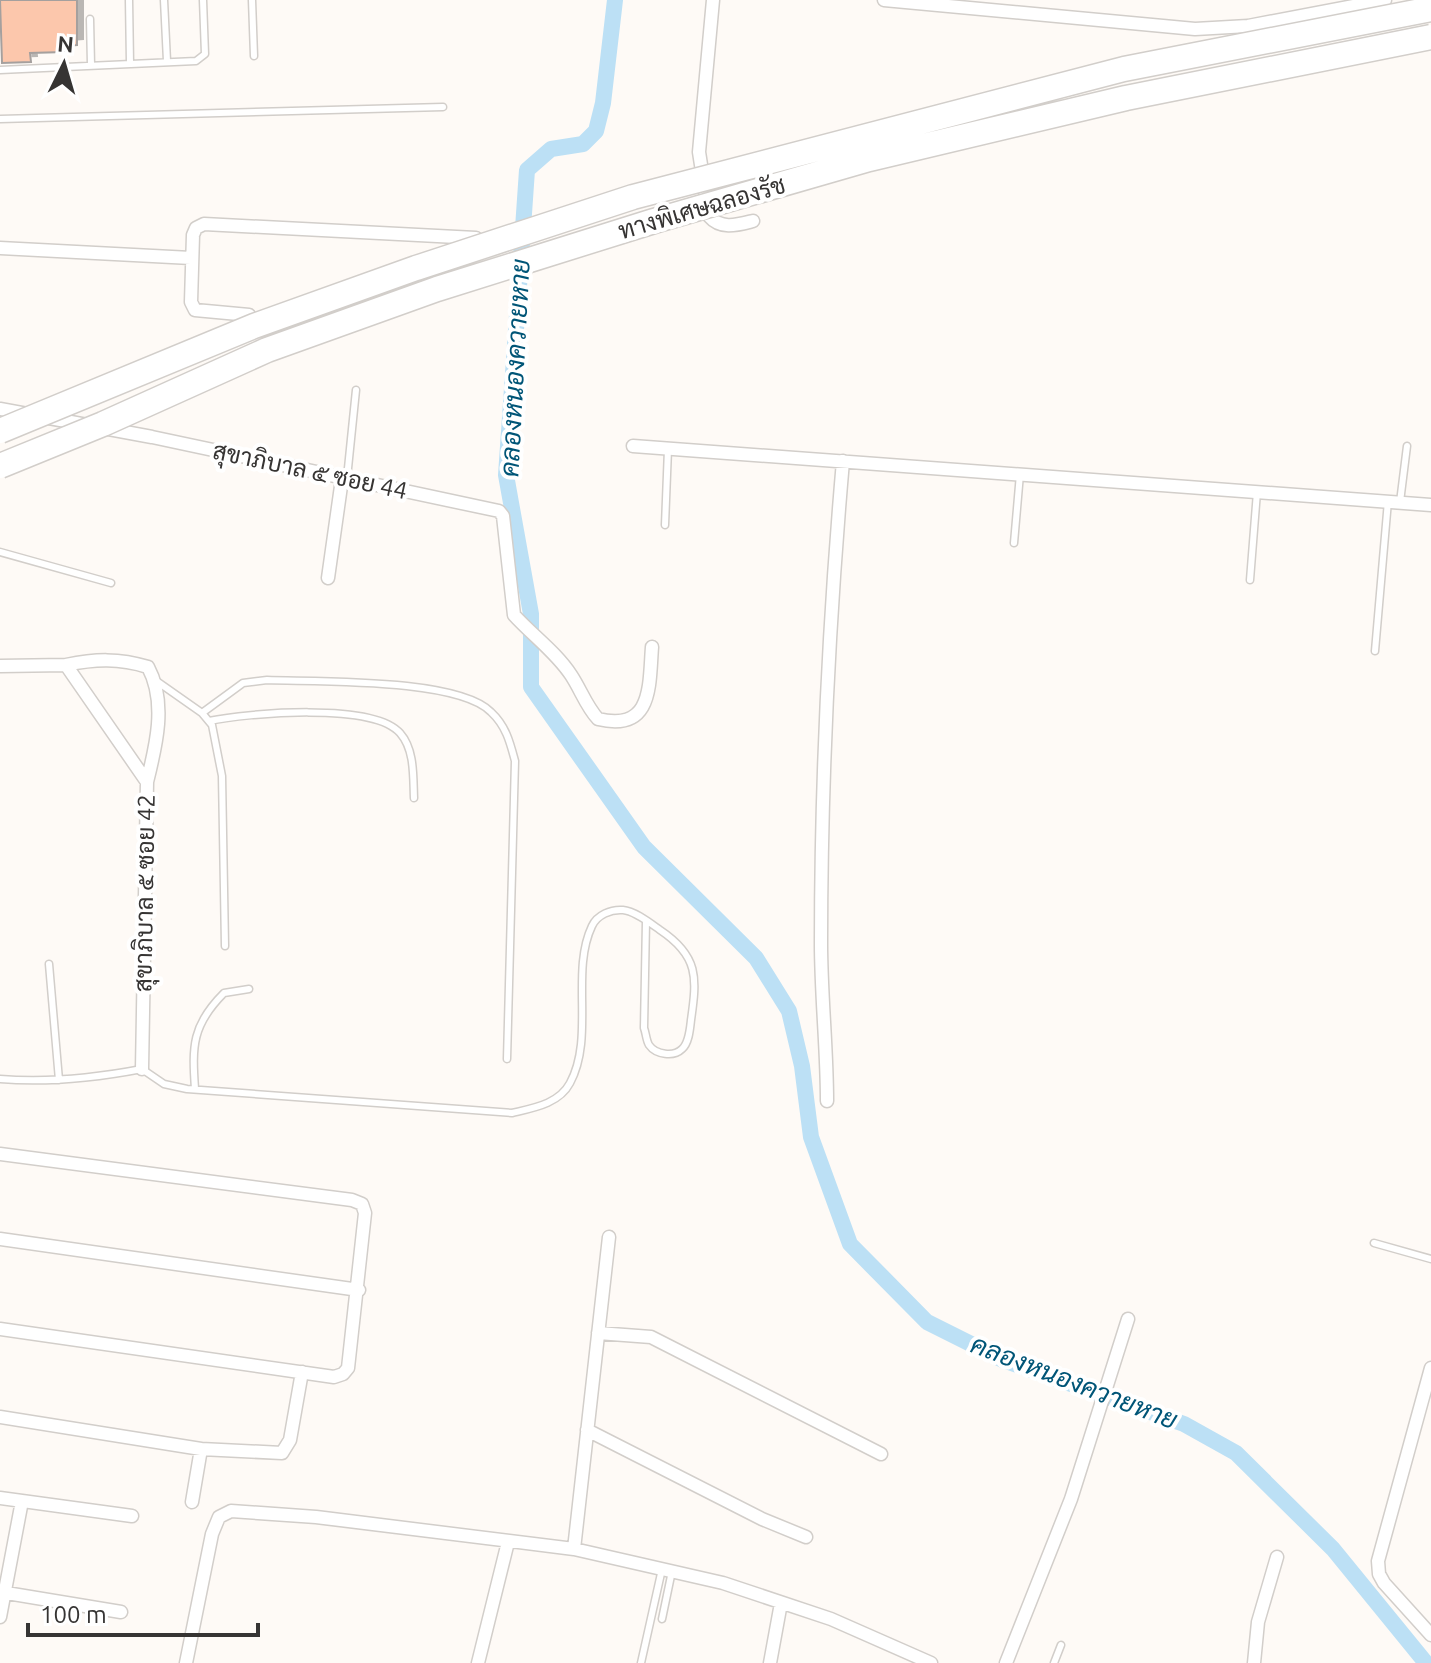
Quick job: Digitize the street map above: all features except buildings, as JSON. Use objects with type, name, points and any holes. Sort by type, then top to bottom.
[{"type":"highway","name":"ทางพิเศษฉลองรัช","points":[[0,431],[254,326],[416,268],[633,197],[1124,69],[1431,9]]},
{"type":"highway","name":"ทางพิเศษฉลองรัช","points":[[0,466],[103,424],[267,350],[437,289],[654,221],[869,159],[1126,98],[1431,37]]},
{"type":"street","points":[[713,0],[699,152],[709,216],[721,225],[753,221]]},
{"type":"street","points":[[884,0],[1195,29],[1248,26],[1385,0]]},
{"type":"street","points":[[249,315],[195,310],[191,302],[191,258],[196,228],[204,224],[476,238]]},
{"type":"street","points":[[0,248],[191,258]]},
{"type":"street","name":"สุขาภิบาล ๕ ซอย 44","points":[[0,409],[152,437],[499,511],[503,516],[514,615],[571,675],[598,719],[613,723],[631,720],[640,712],[648,692],[652,647]]},
{"type":"street","points":[[633,446],[1431,505]]},
{"type":"street","points":[[827,1101],[821,955],[825,781],[843,461]]},
{"type":"street","points":[[328,578],[344,480]]},
{"type":"street","points":[[0,666],[125,660],[148,667],[155,680],[158,734],[147,782]]},
{"type":"street","name":"สุขาภิบาล ๕ ซอย 42","points":[[66,665],[147,782],[142,1069]]},
{"type":"street","points":[[0,1154],[352,1200],[362,1204],[365,1213],[359,1290],[348,1368],[334,1377],[0,1329]]},
{"type":"street","points":[[574,1549],[609,1237]]},
{"type":"street","points":[[0,1239],[359,1290]]},
{"type":"street","points":[[1006,1663],[1071,1499],[1128,1319]]},
{"type":"street","points":[[598,1333],[651,1337],[881,1454]]},
{"type":"street","points":[[1431,1368],[1378,1561],[1379,1574],[1384,1583],[1431,1635]]},
{"type":"street","points":[[0,1417],[201,1449],[282,1453],[290,1440],[302,1372]]},
{"type":"street","points":[[587,1430],[762,1519],[806,1537]]},
{"type":"street","points":[[192,1502],[201,1449]]},
{"type":"street","points":[[0,1498],[132,1516]]},
{"type":"street","points":[[0,1617],[2,1592],[22,1501]]},
{"type":"street","points":[[186,1663],[212,1534],[219,1517],[231,1511],[316,1517],[574,1549],[723,1583],[883,1640],[931,1663]]},
{"type":"street","points":[[478,1663],[508,1542]]},
{"type":"street","points":[[1254,1663],[1258,1622],[1277,1557]]},
{"type":"street","points":[[2,1592],[121,1612]]},
{"type":"street","points":[[770,1663],[781,1603]]},
{"type":"lane","points":[[129,0],[130,63]]},
{"type":"lane","points":[[164,0],[167,61]]},
{"type":"lane","points":[[0,70],[196,61],[205,54],[203,0]]},
{"type":"lane","points":[[252,0],[254,56]]},
{"type":"lane","points":[[90,19],[91,65]]},
{"type":"lane","points":[[0,119],[443,107]]},
{"type":"lane","points":[[344,480],[356,390]]},
{"type":"lane","points":[[1375,651],[1394,501],[1407,446]]},
{"type":"lane","points":[[665,525],[668,449]]},
{"type":"lane","points":[[1014,543],[1020,474]]},
{"type":"lane","points":[[1250,580],[1257,492]]},
{"type":"lane","points":[[0,552],[111,583]]},
{"type":"lane","points":[[155,680],[202,713],[212,725],[222,776],[225,946]]},
{"type":"lane","points":[[202,713],[243,683],[267,680],[425,687],[471,698],[490,711],[508,734],[515,761],[507,1059]]},
{"type":"lane","points":[[209,721],[238,715],[359,714],[388,723],[401,734],[409,750],[414,798]]},
{"type":"lane","points":[[0,1079],[36,1082],[142,1069],[164,1084],[195,1089],[512,1113],[546,1105],[570,1084],[579,1051],[585,946],[593,923],[602,913],[623,910],[646,921],[675,940],[688,955],[694,969],[696,987],[688,1040],[682,1050],[671,1054],[660,1053],[647,1043],[644,1028],[646,921]]},
{"type":"lane","points":[[49,964],[59,1080]]},
{"type":"lane","points":[[195,1089],[192,1056],[200,1021],[224,993],[249,989]]},
{"type":"lane","points":[[1374,1243],[1431,1259]]},
{"type":"lane","points":[[662,1619],[667,1570]]},
{"type":"lane","points":[[641,1663],[667,1570]]},
{"type":"lane","points":[[1054,1663],[1061,1645]]},
{"type":"waterway","name":"คลองหนองควายหาย","points":[[615,0],[603,103],[596,131],[583,144],[551,149],[527,170],[506,475],[531,614],[531,687],[644,847],[756,958],[789,1011],[802,1066],[811,1137],[850,1244],[927,1322],[1003,1360],[1184,1424],[1236,1453],[1333,1549],[1426,1663]]}]
